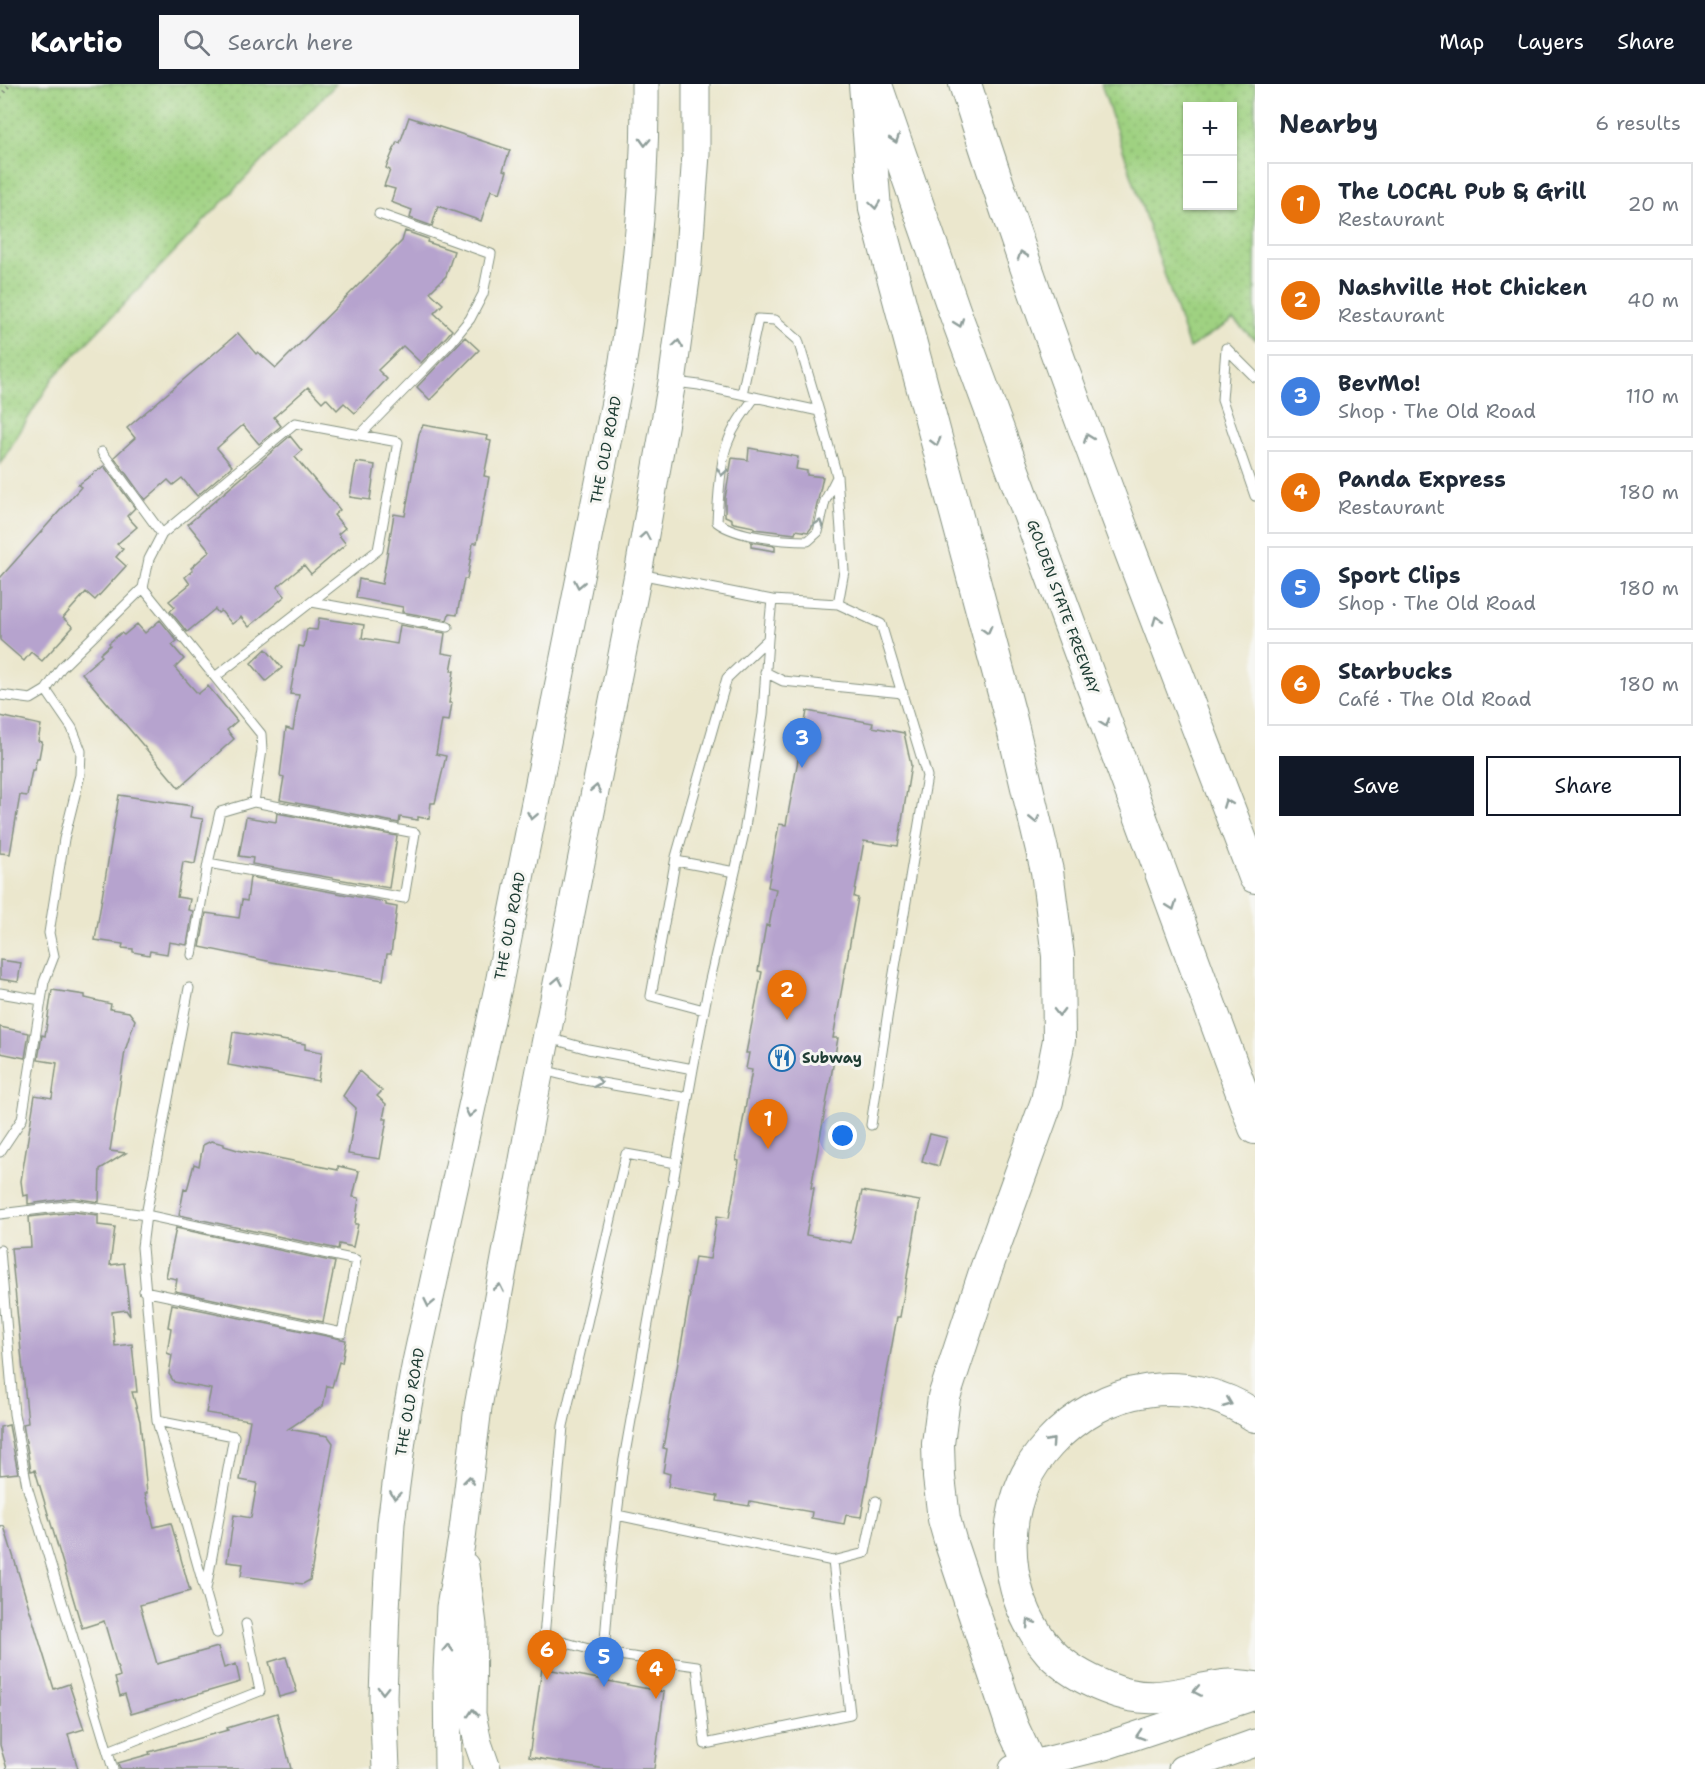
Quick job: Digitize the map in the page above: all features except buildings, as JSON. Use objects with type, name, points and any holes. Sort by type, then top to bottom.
[{"type":"highway","points":[[864,84],[875,209],[1009,712],[1047,871],[1058,956],[1059,1040],[1047,1101],[984,1275],[944,1397],[938,1444],[939,1477],[944,1519],[949,1538],[1011,1721],[1024,1768]]},
{"type":"highway","name":"GOLDEN STATE FREEWAY","points":[[875,84],[966,343],[1255,1128]]},
{"type":"highway","points":[[965,84],[1030,278],[1083,424],[1255,877]]},
{"type":"highway","points":[[1255,1416],[1209,1395],[1178,1389],[1147,1389],[1117,1396],[1092,1408],[1062,1430],[1038,1457],[1024,1481],[1014,1511],[1011,1538],[1012,1568],[1017,1596],[1028,1621],[1051,1653],[1078,1674],[1108,1689],[1134,1696],[1165,1698],[1226,1685],[1255,1688]]},
{"type":"main road","name":"THE OLD ROAD","points":[[386,1769],[383,1697],[386,1609],[391,1523],[403,1432],[416,1362],[499,983],[622,368],[633,301],[640,226],[645,84]]},
{"type":"main road","points":[[448,1769],[447,1671],[450,1607],[462,1538],[486,1355],[638,573],[672,382],[688,265],[696,154],[696,84]]},
{"type":"main road","points":[[462,1538],[473,1625],[472,1714],[477,1743],[487,1769]]},
{"type":"main road","points":[[1024,1768],[1105,1746],[1255,1696]]},
{"type":"main road","points":[[1182,1769],[1255,1743]]},
{"type":"lane","points":[[360,435],[470,319],[483,294],[491,254],[379,214]]},
{"type":"lane","points":[[742,394],[758,319],[775,320],[798,340],[837,476],[844,571],[838,604]]},
{"type":"lane","points":[[1255,377],[1226,348],[1222,400],[1255,496]]},
{"type":"lane","points":[[672,382],[699,385],[819,411]]},
{"type":"lane","points":[[755,397],[740,417],[727,444],[717,522],[727,530],[791,541],[808,541],[819,532],[825,501],[837,476]]},
{"type":"lane","points":[[0,695],[31,699],[46,690],[61,668],[143,588],[149,559],[162,534],[295,423],[398,442],[378,550],[215,676]]},
{"type":"lane","points":[[102,452],[162,534]]},
{"type":"lane","points":[[638,573],[772,600],[838,604],[881,624],[927,776],[871,1125]]},
{"type":"lane","points":[[143,588],[261,734],[262,750],[254,802]]},
{"type":"lane","points":[[604,1653],[611,1564],[623,1465],[704,1010],[744,833],[763,714],[772,600]]},
{"type":"lane","points":[[312,602],[448,627]]},
{"type":"lane","points":[[704,1010],[651,996],[676,861],[727,678],[768,639]]},
{"type":"lane","points":[[765,672],[783,681],[903,693]]},
{"type":"lane","points":[[0,1152],[22,1119],[44,982],[54,956],[49,933],[64,839],[80,775],[81,751],[72,728],[46,690]]},
{"type":"lane","points":[[192,956],[208,863],[220,812],[254,802],[415,833],[405,898],[208,863]]},
{"type":"lane","points":[[676,861],[735,872]]},
{"type":"lane","points":[[189,988],[142,1247],[157,1421],[217,1633]]},
{"type":"lane","points":[[0,993],[41,1000]]},
{"type":"lane","points":[[547,1038],[588,1049],[693,1069]]},
{"type":"lane","points":[[541,1070],[688,1098]]},
{"type":"lane","points":[[676,1163],[626,1154],[563,1426],[544,1637],[604,1653],[698,1666],[705,1744],[850,1714],[833,1561]]},
{"type":"lane","points":[[0,1214],[74,1205],[146,1215],[356,1260],[342,1333],[144,1291]]},
{"type":"lane","points":[[0,1250],[14,1414],[27,1486],[113,1769]]},
{"type":"lane","points":[[157,1421],[234,1436],[206,1593]]},
{"type":"lane","points":[[617,1515],[833,1561],[865,1553],[876,1501]]},
{"type":"lane","points":[[108,1751],[260,1691],[246,1624]]},
{"type":"path","points":[[0,97],[10,84]]},
{"type":"green space","points":[[0,84],[336,84],[53,378],[0,464]]},
{"type":"green space","points":[[1101,84],[1255,84],[1255,340],[1233,320],[1189,348]]},
{"type":"place","name":"BevMo!","points":[[802,768]]},
{"type":"place","name":"Nashville Hot Chicken","points":[[787,1020]]},
{"type":"place","name":"Subway","points":[[782,1058]]},
{"type":"place","name":"The LOCAL Pub & Grill","points":[[768,1149]]},
{"type":"place","name":"Starbucks","points":[[547,1680]]},
{"type":"place","name":"Sport Clips","points":[[604,1687]]},
{"type":"place","name":"Panda Express","points":[[656,1699]]}]
